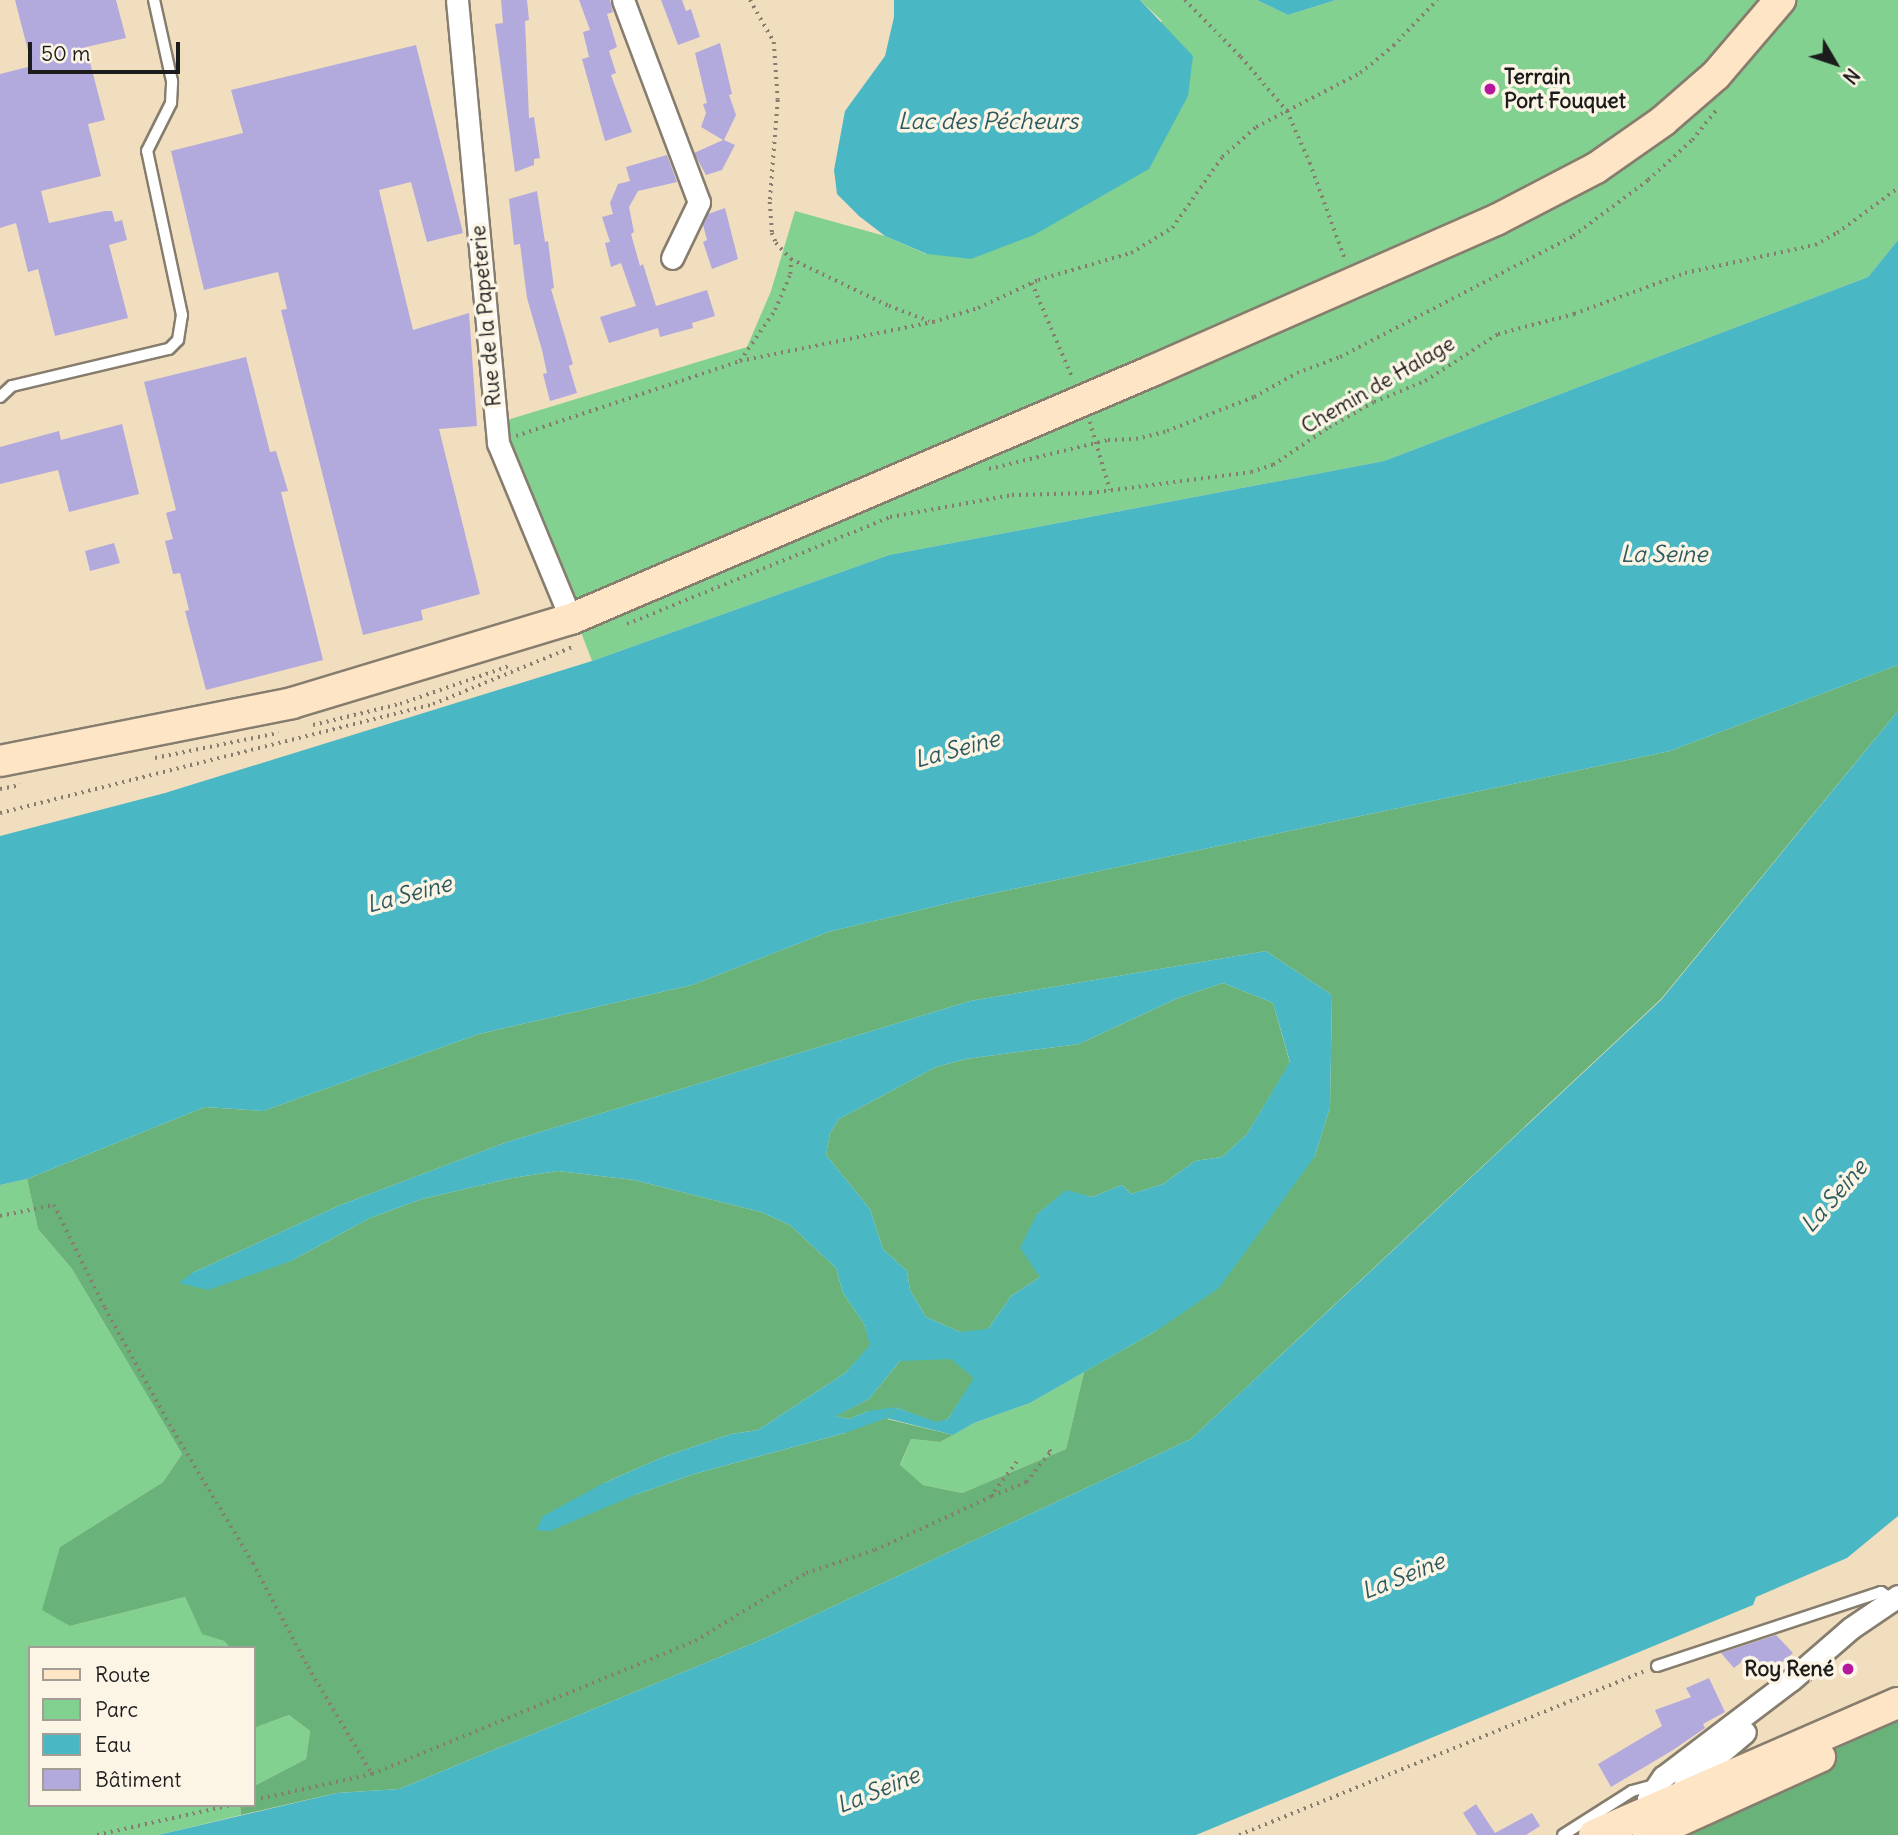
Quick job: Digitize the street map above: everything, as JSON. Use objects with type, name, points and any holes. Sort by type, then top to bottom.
[{"type":"main road","points":[[0,761],[292,703],[571,619],[1352,285],[1496,220],[1596,168],[1662,121],[1716,75],[1780,0]]},
{"type":"main road","points":[[1665,1804],[1706,1767],[1898,1703]]},
{"type":"main road","points":[[1594,1835],[1665,1804],[1802,1767],[1898,1716]]},
{"type":"street","name":"Rue de la Papeterie","points":[[457,0],[498,443],[571,619]]},
{"type":"street","points":[[623,0],[699,202],[672,258]]},
{"type":"street","points":[[1706,1767],[1841,1655],[1894,1600]]},
{"type":"lane","points":[[0,397],[12,386],[169,349],[178,340],[182,315],[147,151],[171,103],[172,80],[154,0]]},
{"type":"lane","points":[[1657,1666],[1881,1592],[1894,1600]]},
{"type":"lane","points":[[1563,1835],[1632,1791],[1665,1804]]},
{"type":"path","points":[[750,0],[774,42],[778,100],[770,202],[772,233],[776,243],[791,259],[889,306],[933,322]]},
{"type":"path","points":[[1185,0],[1287,111],[1310,163],[1352,285]]},
{"type":"path","points":[[498,443],[740,361],[933,322],[978,309],[1038,280],[1131,253],[1154,242],[1172,228],[1222,158],[1256,127],[1360,73],[1393,46],[1437,0]]},
{"type":"path","name":"Chemin de Halage","points":[[890,517],[1012,495],[1090,493],[1251,472],[1273,465],[1329,427],[1374,402],[1425,381],[1498,334],[1574,314],[1685,273],[1815,245],[1837,233],[1898,188]]},
{"type":"path","points":[[740,361],[775,310],[790,274],[791,259]]},
{"type":"path","points":[[0,1216],[54,1205],[105,1308],[173,1430],[253,1563],[308,1667],[372,1774]]},
{"type":"path","points":[[256,1800],[372,1774],[695,1641],[806,1573],[874,1550],[1026,1482],[1050,1452],[1048,1447]]},
{"type":"path","points":[[990,1497],[1017,1461]]},
{"type":"path","points":[[1240,1835],[1617,1685],[1657,1666]]},
{"type":"path","points":[[97,1835],[222,1807]]},
{"type":"green space","points":[[1140,0],[1257,0],[1288,15],[1336,0],[1898,0],[1898,240],[1868,277],[1384,461],[889,555],[592,661],[501,422],[747,347],[771,291],[795,211],[885,236],[926,254],[1162,21]]},
{"type":"green space","points":[[1898,665],[1898,711],[1661,999],[1191,1439],[761,1640],[399,1789],[337,1793],[241,1815],[240,1807],[256,1807],[256,1785],[306,1759],[310,1731],[289,1715],[256,1727],[256,1646],[228,1646],[224,1641],[202,1634],[185,1597],[70,1626],[42,1610],[60,1547],[163,1482],[182,1454],[72,1269],[38,1229],[27,1179],[205,1107],[263,1111],[479,1034],[692,985],[828,932],[966,899],[1670,751]],"holes":[[[1266,951],[1332,995],[1330,1107],[1315,1156],[1156,1331],[1084,1372],[1066,1449],[962,1493],[923,1485],[900,1465],[911,1439],[940,1442],[953,1435],[887,1419],[898,1408],[936,1423],[948,1419],[975,1378],[988,1329],[1011,1296],[1040,1277],[1037,1214],[1066,1191],[1092,1197],[1122,1185],[1131,1194],[1163,1184],[1195,1161],[1222,1157],[1247,1134],[1290,1063],[1273,1003],[1223,983],[1178,998],[1079,1044],[966,1059],[936,1067],[839,1119],[830,1133],[826,1155],[870,1209],[883,1249],[907,1271],[910,1290],[926,1317],[960,1332],[900,1361],[869,1399],[835,1416],[849,1419],[868,1411],[845,1433],[694,1474],[635,1495],[604,1483],[663,1457],[731,1434],[758,1430],[845,1373],[871,1345],[864,1324],[843,1293],[836,1268],[790,1225],[761,1212],[634,1180],[558,1171],[512,1178],[422,1199],[370,1218],[291,1261],[192,1273],[338,1206],[507,1142],[970,1001]]]},
{"type":"green space","points":[[27,1179],[38,1229],[72,1269],[182,1454],[163,1482],[60,1547],[70,1626],[185,1597],[202,1633],[224,1641],[228,1646],[28,1646],[28,1807],[240,1807],[241,1815],[158,1835],[0,1835],[0,1185]]},
{"type":"green space","points":[[1084,1372],[1066,1449],[962,1493],[923,1485],[900,1466],[911,1439],[940,1442],[974,1423],[1030,1403]]},
{"type":"green space","points":[[289,1715],[310,1731],[306,1759],[256,1785],[256,1727]]},
{"type":"green space","points":[[1898,1719],[1898,1835],[1658,1835]]},
{"type":"water","name":"Lac des Pécheurs","points":[[894,0],[1140,0],[1193,56],[1188,96],[1149,169],[1034,235],[971,259],[927,254],[885,236],[837,194],[834,170],[845,111],[885,56],[894,17]]},
{"type":"water","points":[[1257,0],[1336,0],[1288,15]]},
{"type":"water","name":"La Seine","points":[[1898,240],[1898,665],[1670,751],[966,899],[828,932],[692,985],[479,1034],[263,1111],[205,1107],[27,1179],[0,1185],[0,836],[165,793],[592,661],[889,555],[1384,461],[1868,277]]},
{"type":"water","points":[[1898,711],[1898,1516],[1847,1558],[1756,1597],[1753,1605],[1196,1835],[158,1835],[337,1793],[399,1789],[761,1640],[1191,1439],[1661,1000]]},
{"type":"water","points":[[1266,951],[1332,995],[1330,1107],[1315,1156],[1219,1288],[1156,1331],[1030,1403],[974,1423],[953,1435],[886,1418],[898,1408],[936,1422],[948,1419],[974,1378],[951,1359],[900,1361],[869,1399],[836,1416],[849,1419],[868,1411],[898,1407],[884,1419],[845,1433],[694,1474],[635,1495],[550,1531],[536,1530],[543,1516],[604,1483],[663,1457],[731,1434],[758,1430],[845,1373],[870,1345],[864,1324],[843,1293],[836,1268],[790,1225],[761,1212],[634,1180],[558,1171],[512,1178],[422,1199],[370,1218],[291,1261],[208,1290],[179,1283],[192,1273],[338,1206],[507,1142],[970,1001]],"holes":[[[1223,983],[1273,1003],[1290,1062],[1247,1134],[1222,1157],[1195,1161],[1163,1184],[1131,1194],[1122,1185],[1092,1197],[1066,1190],[1037,1214],[1020,1248],[1040,1277],[1011,1296],[988,1329],[960,1332],[926,1317],[910,1290],[907,1271],[883,1249],[870,1209],[826,1155],[830,1133],[839,1119],[936,1067],[966,1059],[1079,1044],[1178,998]]]},
{"type":"building","points":[[15,0],[116,0],[126,38],[86,47],[105,120],[88,124],[101,176],[41,191],[49,223],[105,211],[112,211],[115,222],[122,220],[127,240],[109,245],[128,318],[55,336],[38,269],[28,272],[16,223],[0,228],[0,74],[32,66]]},
{"type":"building","points":[[501,0],[527,0],[529,20],[525,21],[529,118],[534,117],[540,158],[534,159],[534,165],[515,172],[495,24],[503,23]]},
{"type":"building","points":[[579,0],[610,0],[613,12],[607,14],[617,47],[609,51],[616,73],[611,75],[632,132],[605,141],[582,59],[589,57],[583,32],[590,30]]},
{"type":"building","points":[[661,0],[682,0],[686,11],[691,9],[700,37],[678,45]]},
{"type":"building","points":[[720,43],[732,94],[729,95],[736,115],[724,140],[735,145],[722,170],[706,175],[694,153],[723,140],[701,127],[706,113],[703,104],[707,103],[695,53]]},
{"type":"building","points":[[416,45],[463,233],[427,242],[411,182],[379,190],[413,330],[469,313],[477,426],[439,429],[480,594],[421,610],[423,620],[363,635],[281,310],[287,309],[278,272],[204,290],[171,151],[243,133],[231,90]]},
{"type":"building","points":[[667,155],[677,182],[638,191],[629,207],[634,232],[631,234],[640,266],[643,264],[656,306],[707,290],[715,316],[692,323],[693,328],[660,337],[658,328],[609,343],[600,317],[636,306],[621,263],[611,267],[605,243],[610,242],[602,217],[613,214],[610,203],[618,184],[630,181],[626,167]]},
{"type":"building","points":[[537,191],[545,242],[548,241],[554,288],[551,289],[573,364],[569,366],[577,393],[550,401],[543,374],[547,373],[542,350],[527,298],[520,244],[514,245],[509,199]]},
{"type":"building","points":[[725,208],[738,259],[712,269],[703,242],[707,240],[703,225],[708,214]]},
{"type":"building","points":[[246,357],[270,452],[276,451],[288,491],[281,492],[323,660],[206,690],[185,611],[189,610],[180,573],[173,574],[165,541],[173,539],[166,513],[176,510],[144,382]]},
{"type":"building","points":[[122,424],[139,494],[69,512],[58,470],[0,484],[0,447],[59,431],[61,440]]},
{"type":"building","points":[[114,543],[120,563],[90,571],[85,551]]},
{"type":"building","points":[[1776,1635],[1793,1653],[1772,1671],[1765,1664],[1761,1667],[1750,1655],[1734,1668],[1721,1653]]},
{"type":"building","points":[[1709,1678],[1725,1712],[1703,1724],[1705,1728],[1673,1750],[1611,1787],[1598,1764],[1662,1726],[1655,1710],[1691,1697],[1686,1688]]},
{"type":"building","points":[[1476,1804],[1495,1833],[1532,1813],[1540,1826],[1526,1835],[1477,1835],[1463,1813]]},
{"type":"place","name":"Terrain Port Fouquet","points":[[1490,89]]},
{"type":"place","name":"Roy René","points":[[1848,1669]]}]
